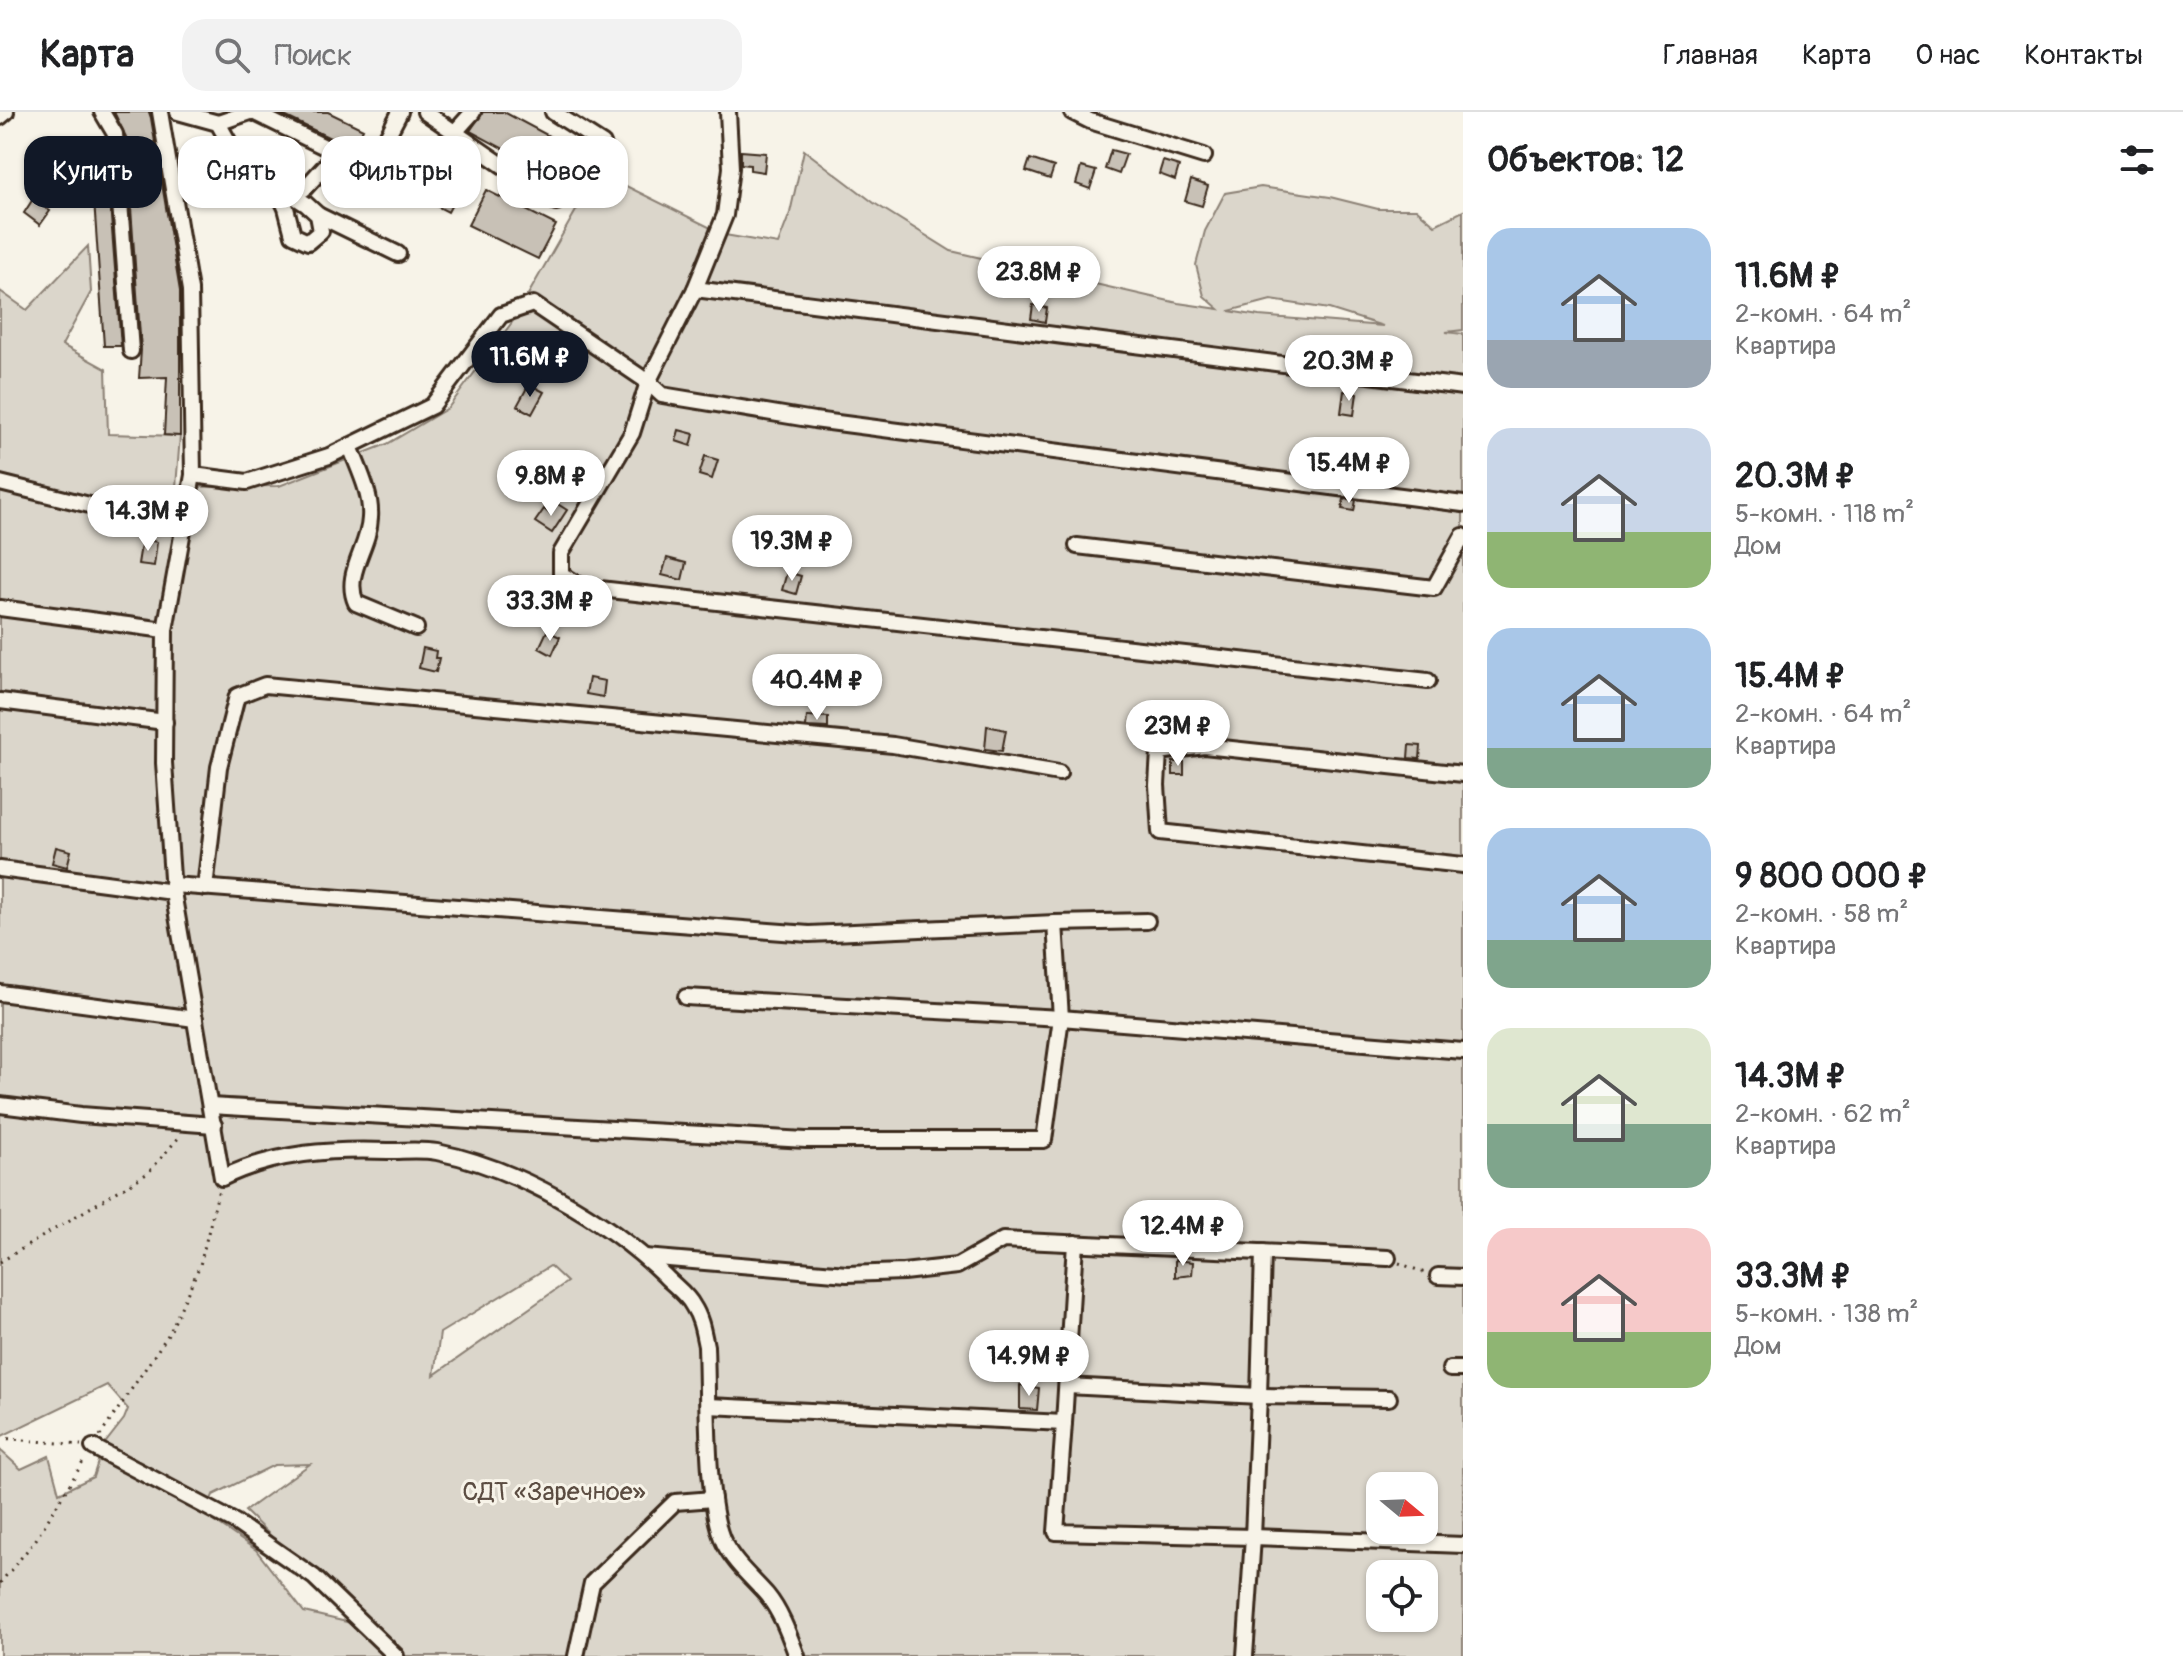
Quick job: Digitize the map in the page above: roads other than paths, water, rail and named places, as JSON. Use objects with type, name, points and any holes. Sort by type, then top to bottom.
[{"type":"street","points":[[0,117],[6,112]]},
{"type":"street","points":[[102,112],[115,134],[131,351]]},
{"type":"street","points":[[160,112],[190,290],[193,475],[165,630],[164,763],[173,889],[222,1178],[244,1167],[310,1152],[337,1149],[436,1152],[513,1176],[580,1212],[645,1257],[692,1303],[701,1322],[706,1346],[713,1499],[722,1541],[769,1598],[787,1629],[797,1656]]},
{"type":"street","points":[[178,112],[218,123],[251,112],[321,145]]},
{"type":"street","points":[[387,136],[400,112]]},
{"type":"street","points":[[425,112],[497,161]]},
{"type":"street","points":[[455,132],[473,112]]},
{"type":"street","points":[[553,112],[590,136]]},
{"type":"street","points":[[728,112],[731,168],[725,215],[695,289],[648,382],[632,433],[561,553],[561,574],[582,587],[1428,681]]},
{"type":"street","points":[[1072,112],[1090,121],[1204,156]]},
{"type":"street","points":[[218,123],[225,136]]},
{"type":"street","points":[[305,188],[321,170]]},
{"type":"street","points":[[305,203],[318,215],[398,254]]},
{"type":"street","points":[[286,208],[293,235],[308,242],[321,231],[318,215]]},
{"type":"street","points":[[695,289],[1463,387]]},
{"type":"street","points":[[193,475],[247,482],[329,456],[432,406],[501,315],[533,304],[648,382],[662,395],[814,420],[1463,504]]},
{"type":"street","points":[[350,446],[369,500],[370,519],[350,589],[356,603],[416,628]]},
{"type":"street","points":[[0,483],[183,528]]},
{"type":"street","points":[[1077,546],[1434,588],[1463,536]]},
{"type":"street","points":[[0,608],[165,630]]},
{"type":"street","points":[[205,888],[219,767],[237,696],[265,685],[848,740],[1059,773]]},
{"type":"street","points":[[0,701],[165,722]]},
{"type":"street","points":[[1463,774],[1204,746],[1159,752],[1157,785],[1160,832],[1463,865]]},
{"type":"street","points":[[0,869],[173,889],[205,888],[809,934],[1147,921]]},
{"type":"street","points":[[210,1106],[806,1140],[1044,1140],[1061,1018],[1055,923]]},
{"type":"street","points":[[0,993],[195,1019]]},
{"type":"street","points":[[686,997],[1061,1018],[1463,1051]]},
{"type":"street","points":[[0,1105],[81,1115],[214,1125]]},
{"type":"street","points":[[645,1257],[847,1274],[903,1272],[957,1266],[1003,1240],[1388,1258]]},
{"type":"street","points":[[1075,1243],[1056,1532],[1463,1545]]},
{"type":"street","points":[[1245,1656],[1253,1537],[1263,1252]]},
{"type":"street","points":[[1438,1276],[1463,1277]]},
{"type":"street","points":[[1067,1386],[1259,1396],[1389,1398]]},
{"type":"street","points":[[708,1406],[1064,1423]]},
{"type":"street","points":[[93,1447],[235,1522],[314,1577],[396,1656]]},
{"type":"street","points":[[576,1656],[592,1583],[675,1502],[713,1499]]},
{"type":"park label","name":"СДТ «Заречное»","points":[[554,1491]]}]
